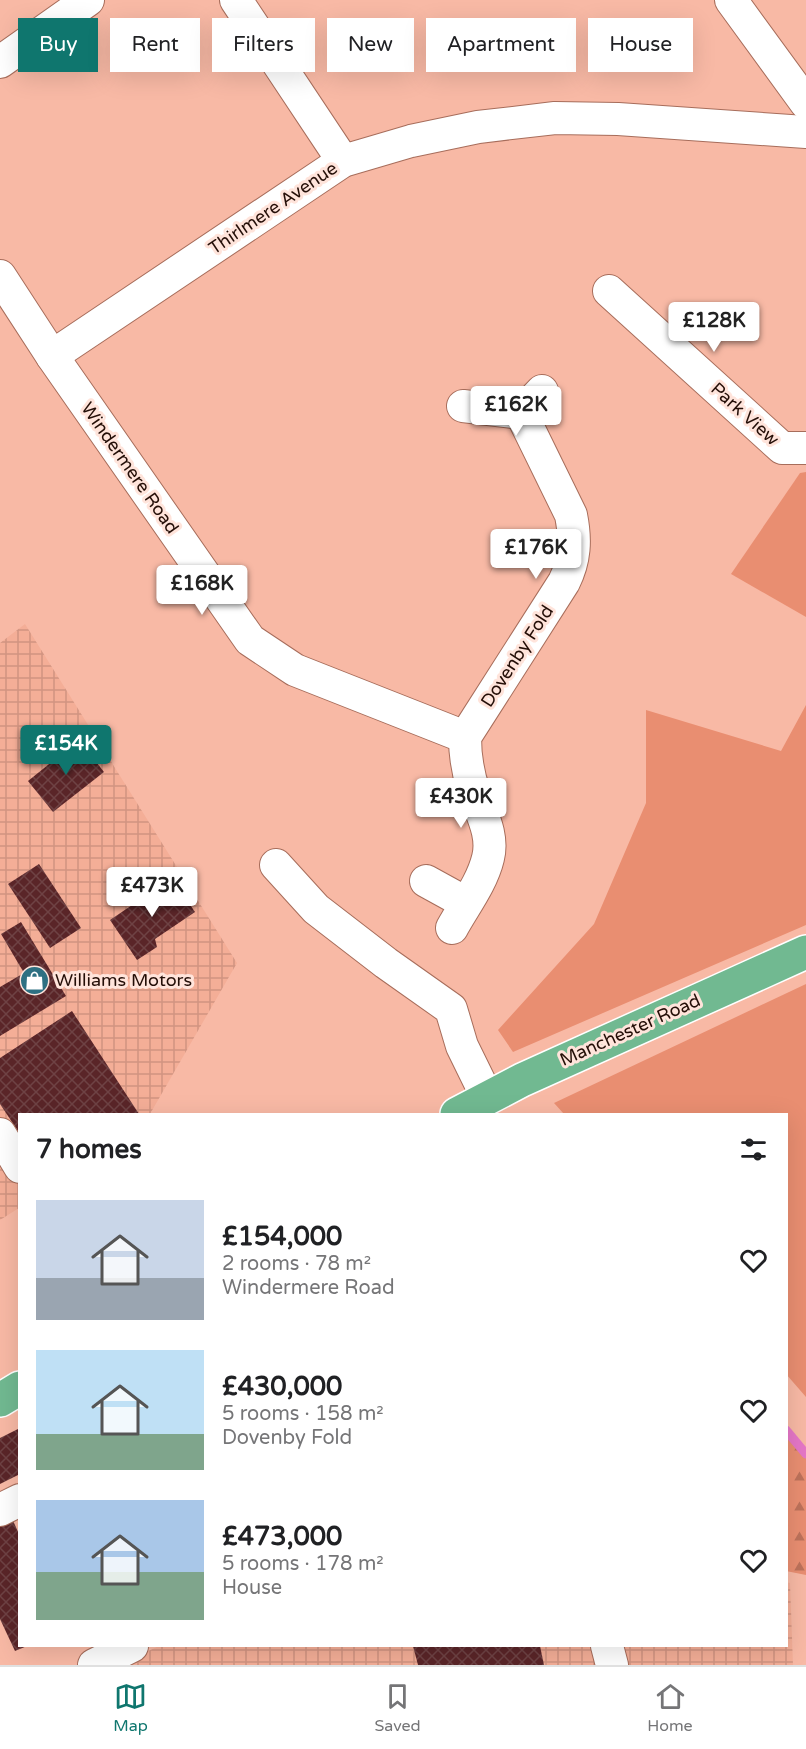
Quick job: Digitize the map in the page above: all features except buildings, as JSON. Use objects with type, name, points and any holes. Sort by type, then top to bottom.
[{"type":"highway","name":"Manchester Road","points":[[459,1113],[487,1097],[662,1015],[806,952]]},
{"type":"highway","points":[[0,1400],[18,1389]]},
{"type":"street","points":[[0,63],[88,0]]},
{"type":"street","points":[[236,0],[343,161]]},
{"type":"street","points":[[731,0],[806,104]]},
{"type":"street","name":"Thirlmere Avenue","points":[[52,356],[343,161],[411,141],[478,127],[555,118],[618,119],[806,132]]},
{"type":"street","name":"Windermere Road","points":[[0,276],[52,356],[250,640],[296,670],[465,737]]},
{"type":"street","name":"Park View","points":[[609,291],[782,448],[806,448]]},
{"type":"street","points":[[463,406],[520,413],[542,391]]},
{"type":"street","name":"Dovenby Fold","points":[[465,737],[564,582],[572,566],[575,549],[575,533],[571,515],[520,413]]},
{"type":"street","points":[[426,881],[459,915],[484,872],[489,857],[490,840],[465,757],[465,737]]},
{"type":"street","points":[[276,865],[315,909],[451,1009],[462,1046],[487,1097]]},
{"type":"street","points":[[0,1134],[18,1164]]},
{"type":"street","points":[[0,1183],[18,1180]]},
{"type":"street","points":[[0,1510],[18,1501]]},
{"type":"street","points":[[607,1647],[612,1665]]},
{"type":"shaded area","points":[[25,624],[237,963],[151,1113],[18,1113],[18,1209],[0,1220],[0,643]]},
{"type":"shaded area","points":[[788,1582],[790,1583],[793,1665],[118,1665],[157,1647],[788,1647]]},
{"type":"green space","points":[[806,472],[806,617],[731,574],[800,473]]},
{"type":"green space","points":[[806,705],[806,925],[513,1052],[498,1030],[594,924],[646,803],[646,710],[781,751]]},
{"type":"green space","points":[[806,984],[806,1397],[788,1376],[788,1113],[563,1113],[554,1103]]},
{"type":"green space","points":[[788,1432],[806,1454],[806,1575],[788,1571]]},
{"type":"waterway","points":[[788,1432],[806,1454]]},
{"type":"place","name":"Williams Motors","points":[[34,980]]}]
